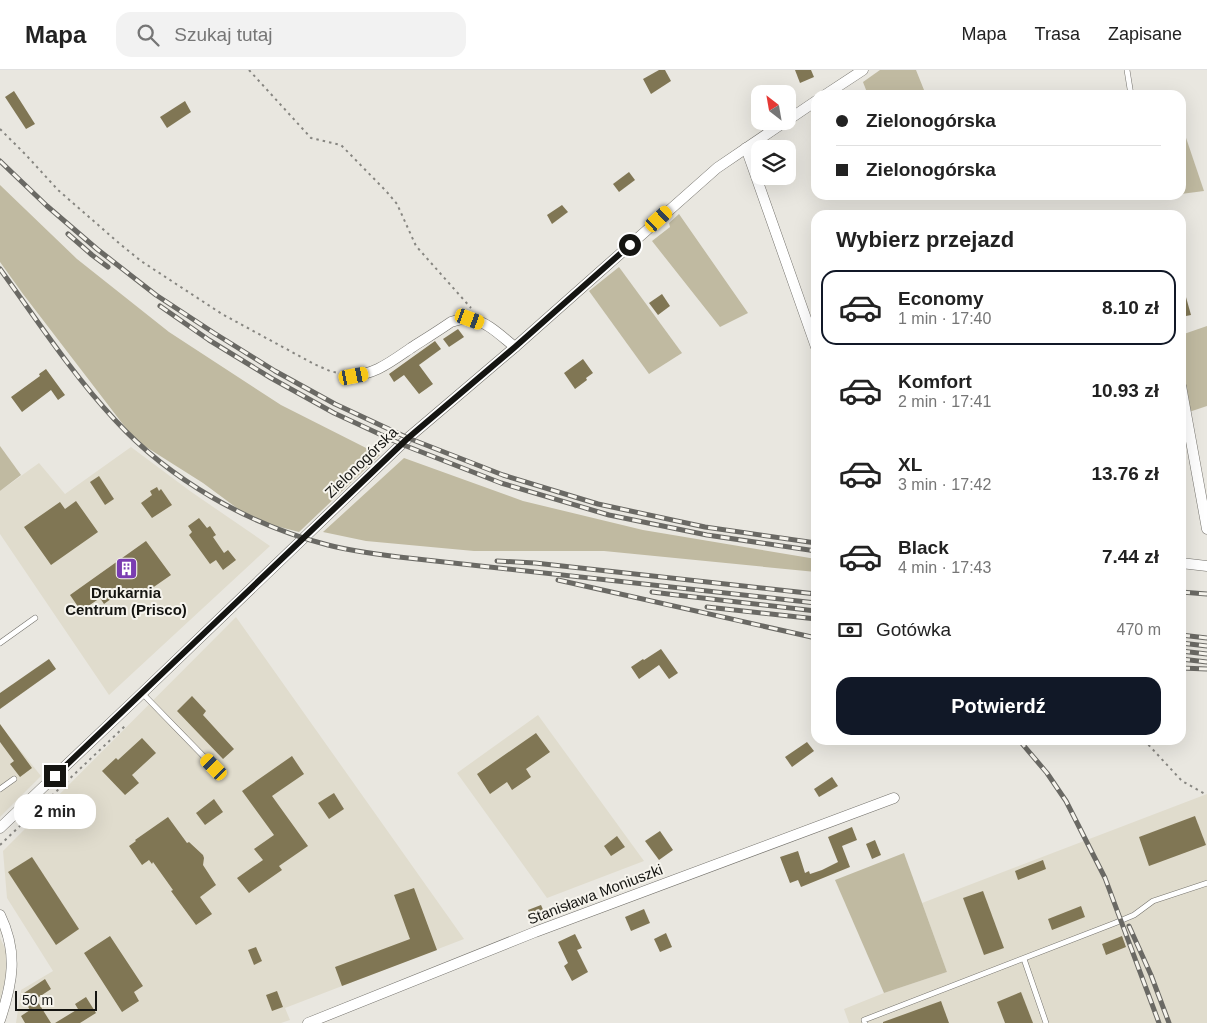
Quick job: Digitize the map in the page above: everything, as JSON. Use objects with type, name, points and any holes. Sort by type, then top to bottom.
[{"type":"street","points":[[833,90],[863,70]]},
{"type":"street","name":"Zielonogórska","points":[[796,115],[811,104]]},
{"type":"street","name":"Zielonogórska","points":[[0,828],[408,438],[515,347],[717,168],[773,130]]},
{"type":"street","points":[[746,148],[811,333]]},
{"type":"street","points":[[348,375],[354,376],[369,373],[382,367],[451,322],[459,320],[470,319],[486,324],[515,347]]},
{"type":"street","points":[[1186,413],[1207,528]]},
{"type":"street","points":[[1186,564],[1207,566]]},
{"type":"street","name":"Stanisława Moniuszki","points":[[308,1023],[535,932],[894,798]]},
{"type":"street","points":[[0,915],[9,938],[12,963],[12,976],[0,1020]]},
{"type":"lane","points":[[1127,70],[1130,90]]},
{"type":"lane","points":[[0,643],[35,618]]},
{"type":"lane","points":[[142,693],[214,767]]},
{"type":"lane","points":[[1,787],[14,779]]},
{"type":"lane","points":[[865,1023],[864,1020],[1134,915],[1153,901],[1207,883]]},
{"type":"lane","points":[[1024,959],[1046,1023]]},
{"type":"path","points":[[249,70],[311,138],[342,145],[386,191],[397,204],[416,246],[474,312]]},
{"type":"path","points":[[0,129],[58,190],[141,261],[222,314],[314,364],[330,371],[348,375]]},
{"type":"path","points":[[0,845],[130,720]]},
{"type":"path","points":[[1149,745],[1182,781],[1207,795]]},
{"type":"shaded area","points":[[880,70],[916,70],[924,90],[866,90],[863,82]]},
{"type":"shaded area","points":[[1186,138],[1204,191],[1186,193]]},
{"type":"shaded area","points":[[0,185],[77,259],[169,332],[281,405],[380,455],[299,532],[253,520],[203,483],[135,440],[0,262]]},
{"type":"shaded area","points":[[679,214],[748,313],[720,327],[652,241],[670,227],[669,223]]},
{"type":"shaded area","points":[[619,267],[682,353],[649,374],[589,291]]},
{"type":"shaded area","points":[[1207,326],[1207,406],[1189,412],[1186,394],[1186,333]]},
{"type":"shaded area","points":[[0,446],[21,475],[0,491]]},
{"type":"shaded area","points":[[131,447],[190,491],[270,546],[109,695],[0,534],[0,491],[39,463],[65,494]]},
{"type":"shaded area","points":[[404,458],[523,501],[643,530],[811,558],[811,572],[604,551],[474,551],[366,541],[323,532]]},
{"type":"shaded area","points":[[236,617],[464,939],[285,1008],[290,1020],[281,1023],[16,1023],[21,990],[53,971],[7,898],[3,851]]},
{"type":"shaded area","points":[[538,715],[644,861],[547,898],[457,773]]},
{"type":"shaded area","points":[[4,730],[41,776],[0,817],[0,733]]},
{"type":"shaded area","points":[[1207,794],[1207,1023],[849,1023],[844,1009],[884,993],[947,972],[922,903]]},
{"type":"shaded area","points":[[904,853],[947,972],[884,993],[835,880]]},
{"type":"shaded area","points":[[0,938],[6,950],[7,973],[0,1000]]},
{"type":"building","points":[[659,70],[665,70],[671,81],[651,94],[643,79]]},
{"type":"building","points":[[795,70],[811,70],[814,77],[800,83]]},
{"type":"building","points":[[14,91],[35,124],[26,129],[5,97]]},
{"type":"building","points":[[185,101],[191,112],[167,128],[160,117]]},
{"type":"building","points":[[629,172],[635,180],[619,192],[613,184]]},
{"type":"building","points":[[562,205],[568,212],[552,224],[547,215]]},
{"type":"building","points":[[662,294],[670,306],[658,315],[649,303]]},
{"type":"building","points":[[1186,297],[1191,315],[1186,316]]},
{"type":"building","points":[[458,329],[464,337],[449,347],[443,339]]},
{"type":"building","points":[[435,341],[441,349],[419,365],[433,384],[419,394],[404,375],[394,382],[389,374]]},
{"type":"building","points":[[583,359],[593,373],[575,389],[564,373]]},
{"type":"building","points":[[46,369],[65,395],[58,400],[51,390],[22,412],[11,397],[40,376],[39,374]]},
{"type":"building","points":[[99,476],[114,499],[105,505],[90,482]]},
{"type":"building","points":[[157,487],[159,491],[161,489],[172,505],[152,518],[141,503],[152,495],[150,491]]},
{"type":"building","points":[[76,501],[98,532],[51,565],[24,527],[60,502],[65,509]]},
{"type":"building","points":[[199,518],[207,528],[210,526],[216,535],[213,537],[224,553],[228,550],[236,560],[223,570],[216,560],[210,564],[189,535],[192,532],[188,526]]},
{"type":"building","points":[[146,541],[171,575],[135,600],[129,591],[121,596],[119,593],[104,604],[100,598],[81,611],[70,595]]},
{"type":"building","points":[[661,649],[678,673],[669,679],[659,665],[639,679],[631,667]]},
{"type":"building","points":[[49,659],[56,669],[0,709],[0,693]]},
{"type":"building","points":[[192,696],[206,711],[203,715],[234,749],[223,759],[177,711]]},
{"type":"building","points":[[0,724],[32,768],[20,777],[10,764],[14,761],[0,742]]},
{"type":"building","points":[[536,733],[550,752],[526,769],[531,777],[512,790],[507,782],[490,794],[477,774]]},
{"type":"building","points":[[142,738],[156,753],[132,775],[139,783],[125,795],[102,771],[116,758],[118,760]]},
{"type":"building","points":[[807,742],[814,751],[792,767],[785,757]]},
{"type":"building","points":[[292,756],[304,774],[272,796],[308,846],[279,866],[282,870],[249,893],[237,878],[263,860],[254,849],[274,835],[242,791]]},
{"type":"building","points":[[832,777],[838,786],[819,797],[814,789]]},
{"type":"building","points":[[334,793],[344,809],[329,819],[318,803]]},
{"type":"building","points":[[214,799],[223,812],[205,825],[196,813]]},
{"type":"building","points":[[1195,816],[1206,845],[1149,866],[1139,837]]},
{"type":"building","points":[[168,817],[187,843],[189,842],[203,855],[203,865],[216,885],[200,897],[212,914],[196,925],[153,862],[152,864],[149,860],[142,865],[129,846]]},
{"type":"building","points":[[852,827],[857,840],[842,846],[850,867],[801,887],[798,880],[790,883],[780,857],[798,851],[805,873],[809,871],[810,874],[822,870],[838,862],[828,837]]},
{"type":"building","points":[[660,831],[673,850],[659,860],[645,841]]},
{"type":"building","points":[[617,836],[625,847],[611,856],[604,846]]},
{"type":"building","points":[[875,840],[881,855],[872,859],[866,844]]},
{"type":"building","points":[[32,857],[79,929],[56,945],[8,872]]},
{"type":"building","points":[[1043,860],[1046,869],[1018,880],[1015,871]]},
{"type":"building","points":[[414,888],[437,950],[342,986],[335,967],[410,939],[394,895]]},
{"type":"building","points":[[983,891],[1004,948],[984,955],[963,898]]},
{"type":"building","points":[[541,905],[545,914],[532,919],[528,910]]},
{"type":"building","points":[[1081,906],[1085,917],[1052,930],[1048,919]]},
{"type":"building","points":[[644,909],[650,923],[631,931],[625,917]]},
{"type":"building","points":[[666,933],[672,947],[660,952],[654,939]]},
{"type":"building","points":[[575,934],[582,948],[577,950],[588,972],[572,981],[564,966],[568,963],[558,942]]},
{"type":"building","points":[[110,936],[143,986],[134,992],[139,1001],[122,1012],[84,953]]},
{"type":"building","points":[[1122,936],[1126,947],[1106,955],[1102,944]]},
{"type":"building","points":[[256,947],[262,961],[254,965],[248,950]]},
{"type":"building","points":[[45,979],[51,989],[36,999],[51,1023],[25,1023],[21,1016],[30,1010],[21,995]]},
{"type":"building","points":[[277,991],[283,1007],[272,1011],[266,995]]},
{"type":"building","points":[[1021,992],[1033,1023],[1005,1023],[997,1002]]},
{"type":"building","points":[[86,997],[96,1013],[80,1023],[55,1023],[78,1009],[75,1004]]},
{"type":"building","points":[[941,1001],[949,1023],[883,1023],[883,1022]]},
{"type":"railway","points":[[0,161],[47,206],[97,249],[156,295],[275,371],[335,404],[408,438],[503,475],[598,504],[705,527],[811,542]]},
{"type":"railway","points":[[68,234],[108,267]]},
{"type":"railway","points":[[0,269],[84,384],[137,442],[160,462],[212,498],[269,525],[328,545],[399,557],[811,602]]},
{"type":"railway","points":[[160,306],[209,340],[271,378],[334,413],[401,444],[501,483],[609,515],[707,535],[811,550]]},
{"type":"railway","points":[[497,561],[535,563],[811,593]]},
{"type":"railway","points":[[558,580],[811,637]]},
{"type":"railway","points":[[652,592],[811,610]]},
{"type":"railway","points":[[1186,592],[1207,594]]},
{"type":"railway","points":[[707,607],[811,618]]},
{"type":"railway","points":[[1186,636],[1207,638]]},
{"type":"railway","points":[[1186,644],[1207,646]]},
{"type":"railway","points":[[1186,652],[1207,654]]},
{"type":"railway","points":[[1186,660],[1207,662]]},
{"type":"railway","points":[[1186,668],[1207,669]]},
{"type":"railway","points":[[1023,745],[1047,773],[1066,801],[1105,878],[1159,1023]]},
{"type":"railway","points":[[1129,926],[1151,975],[1169,1023]]},
{"type":"place","name":"Drukarnia Centrum (Prisco)","points":[[126,569]]},
{"type":"route","points":[[55,776],[408,438],[515,347],[630,245]]}]
